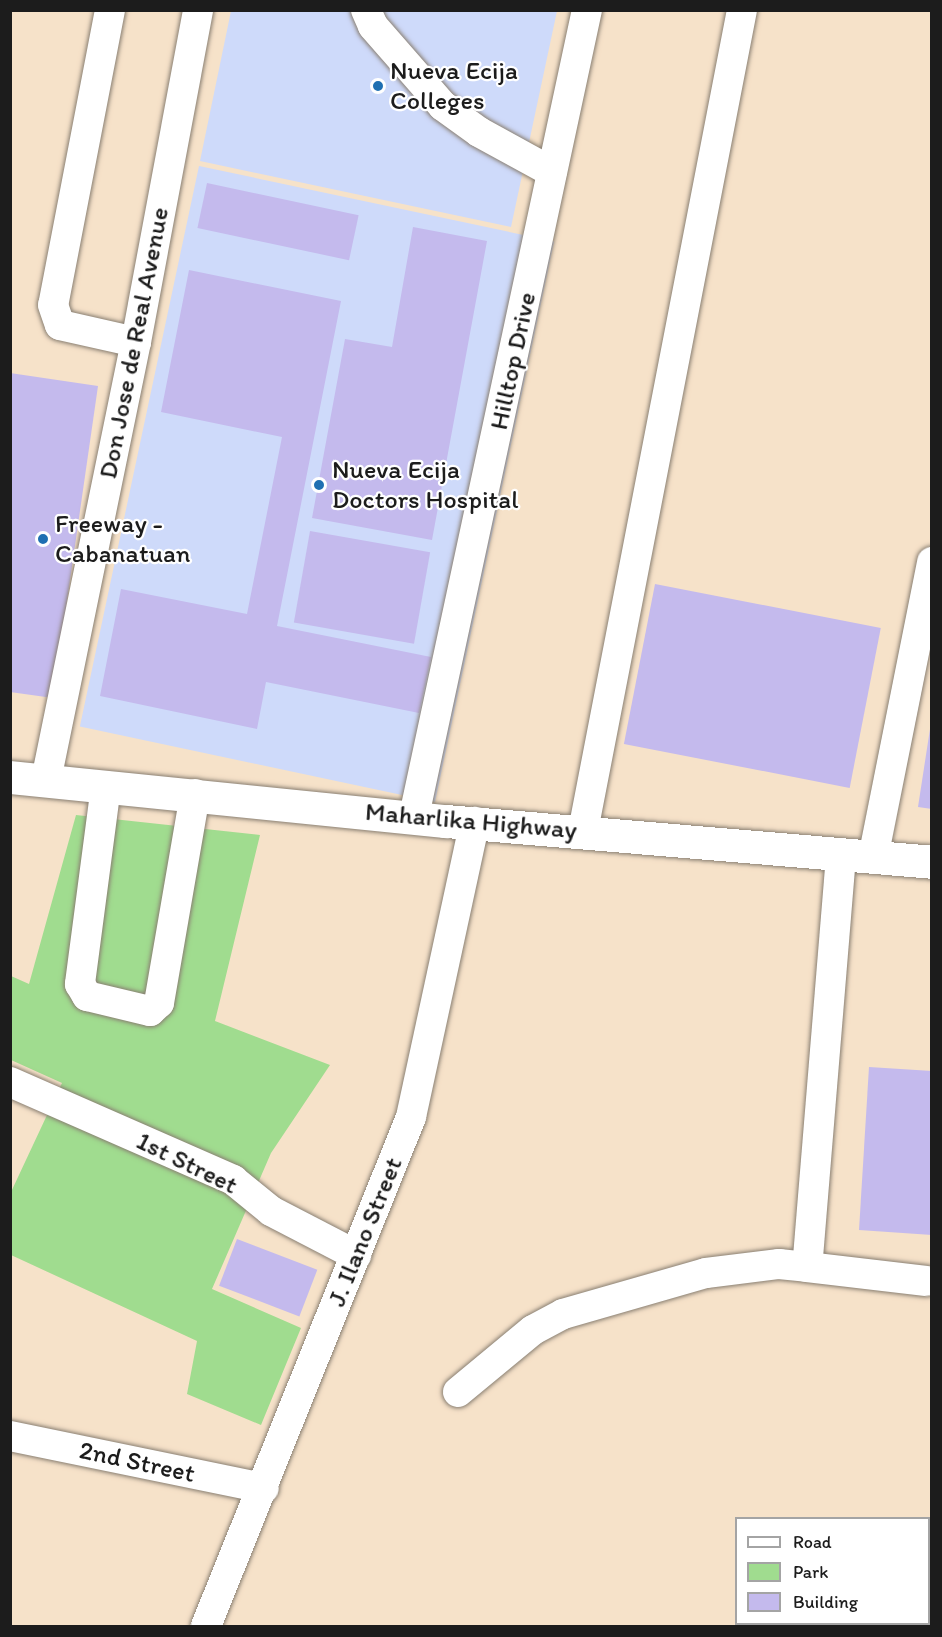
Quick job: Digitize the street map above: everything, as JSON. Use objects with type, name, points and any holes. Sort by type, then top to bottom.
[{"type":"main road","name":"Maharlika Highway","points":[[10,777],[475,822],[932,862]]},
{"type":"street","points":[[110,10],[53,305],[60,325],[136,342]]},
{"type":"street","name":"Don Jose de Real Avenue","points":[[46,780],[136,342],[198,10]]},
{"type":"street","points":[[366,10],[373,26],[443,106],[479,132],[552,172]]},
{"type":"street","name":"Hilltop Drive","points":[[414,816],[587,10]]},
{"type":"street","points":[[583,831],[742,10]]},
{"type":"street","points":[[807,1267],[857,857],[932,562]]},
{"type":"street","points":[[106,786],[80,984],[87,996],[150,1011],[159,1003],[195,794]]},
{"type":"street","name":"J. Ilano Street","points":[[206,1626],[264,1488],[411,1117],[475,822]]},
{"type":"street","name":"1st Street","points":[[10,1082],[233,1180],[271,1211],[356,1256]]},
{"type":"street","points":[[458,1392],[533,1330],[563,1314],[706,1273],[779,1264],[926,1281]]},
{"type":"street","name":"2nd Street","points":[[10,1436],[264,1488]]},
{"type":"shaded area","name":"Nueva Ecija Colleges","points":[[231,11],[557,11],[511,227],[200,161]]},
{"type":"shaded area","name":"Nueva Ecija Doctors Hospital","points":[[199,166],[554,241],[435,802],[80,726]]},
{"type":"green space","points":[[76,815],[260,835],[215,1021],[330,1065],[271,1153],[212,1289],[301,1328],[261,1425],[187,1394],[197,1341],[11,1255],[11,1192],[62,1083],[11,1060],[11,976],[29,984]]},
{"type":"building","points":[[207,183],[359,215],[349,260],[197,228]]},
{"type":"building","points":[[413,227],[487,241],[432,540],[312,518],[345,339],[392,347]]},
{"type":"building","points":[[189,270],[341,301],[277,626],[431,657],[419,713],[266,682],[257,729],[100,696],[121,589],[247,614],[282,437],[161,412]]},
{"type":"building","name":"Freeway - Cabanatuan","points":[[10,373],[98,386],[53,698],[10,692]]},
{"type":"building","points":[[310,531],[430,552],[414,644],[294,623]]},
{"type":"building","points":[[655,584],[881,628],[850,788],[624,744]]},
{"type":"building","points":[[932,716],[932,809],[918,807]]},
{"type":"building","points":[[869,1067],[932,1071],[932,1235],[859,1230]]},
{"type":"building","points":[[237,1239],[317,1270],[299,1316],[219,1286]]},
{"type":"place","name":"Nueva Ecija Colleges","points":[[378,86]]},
{"type":"place","name":"Nueva Ecija Doctors Hospital","points":[[319,485]]},
{"type":"place","name":"Freeway - Cabanatuan","points":[[43,539]]}]
